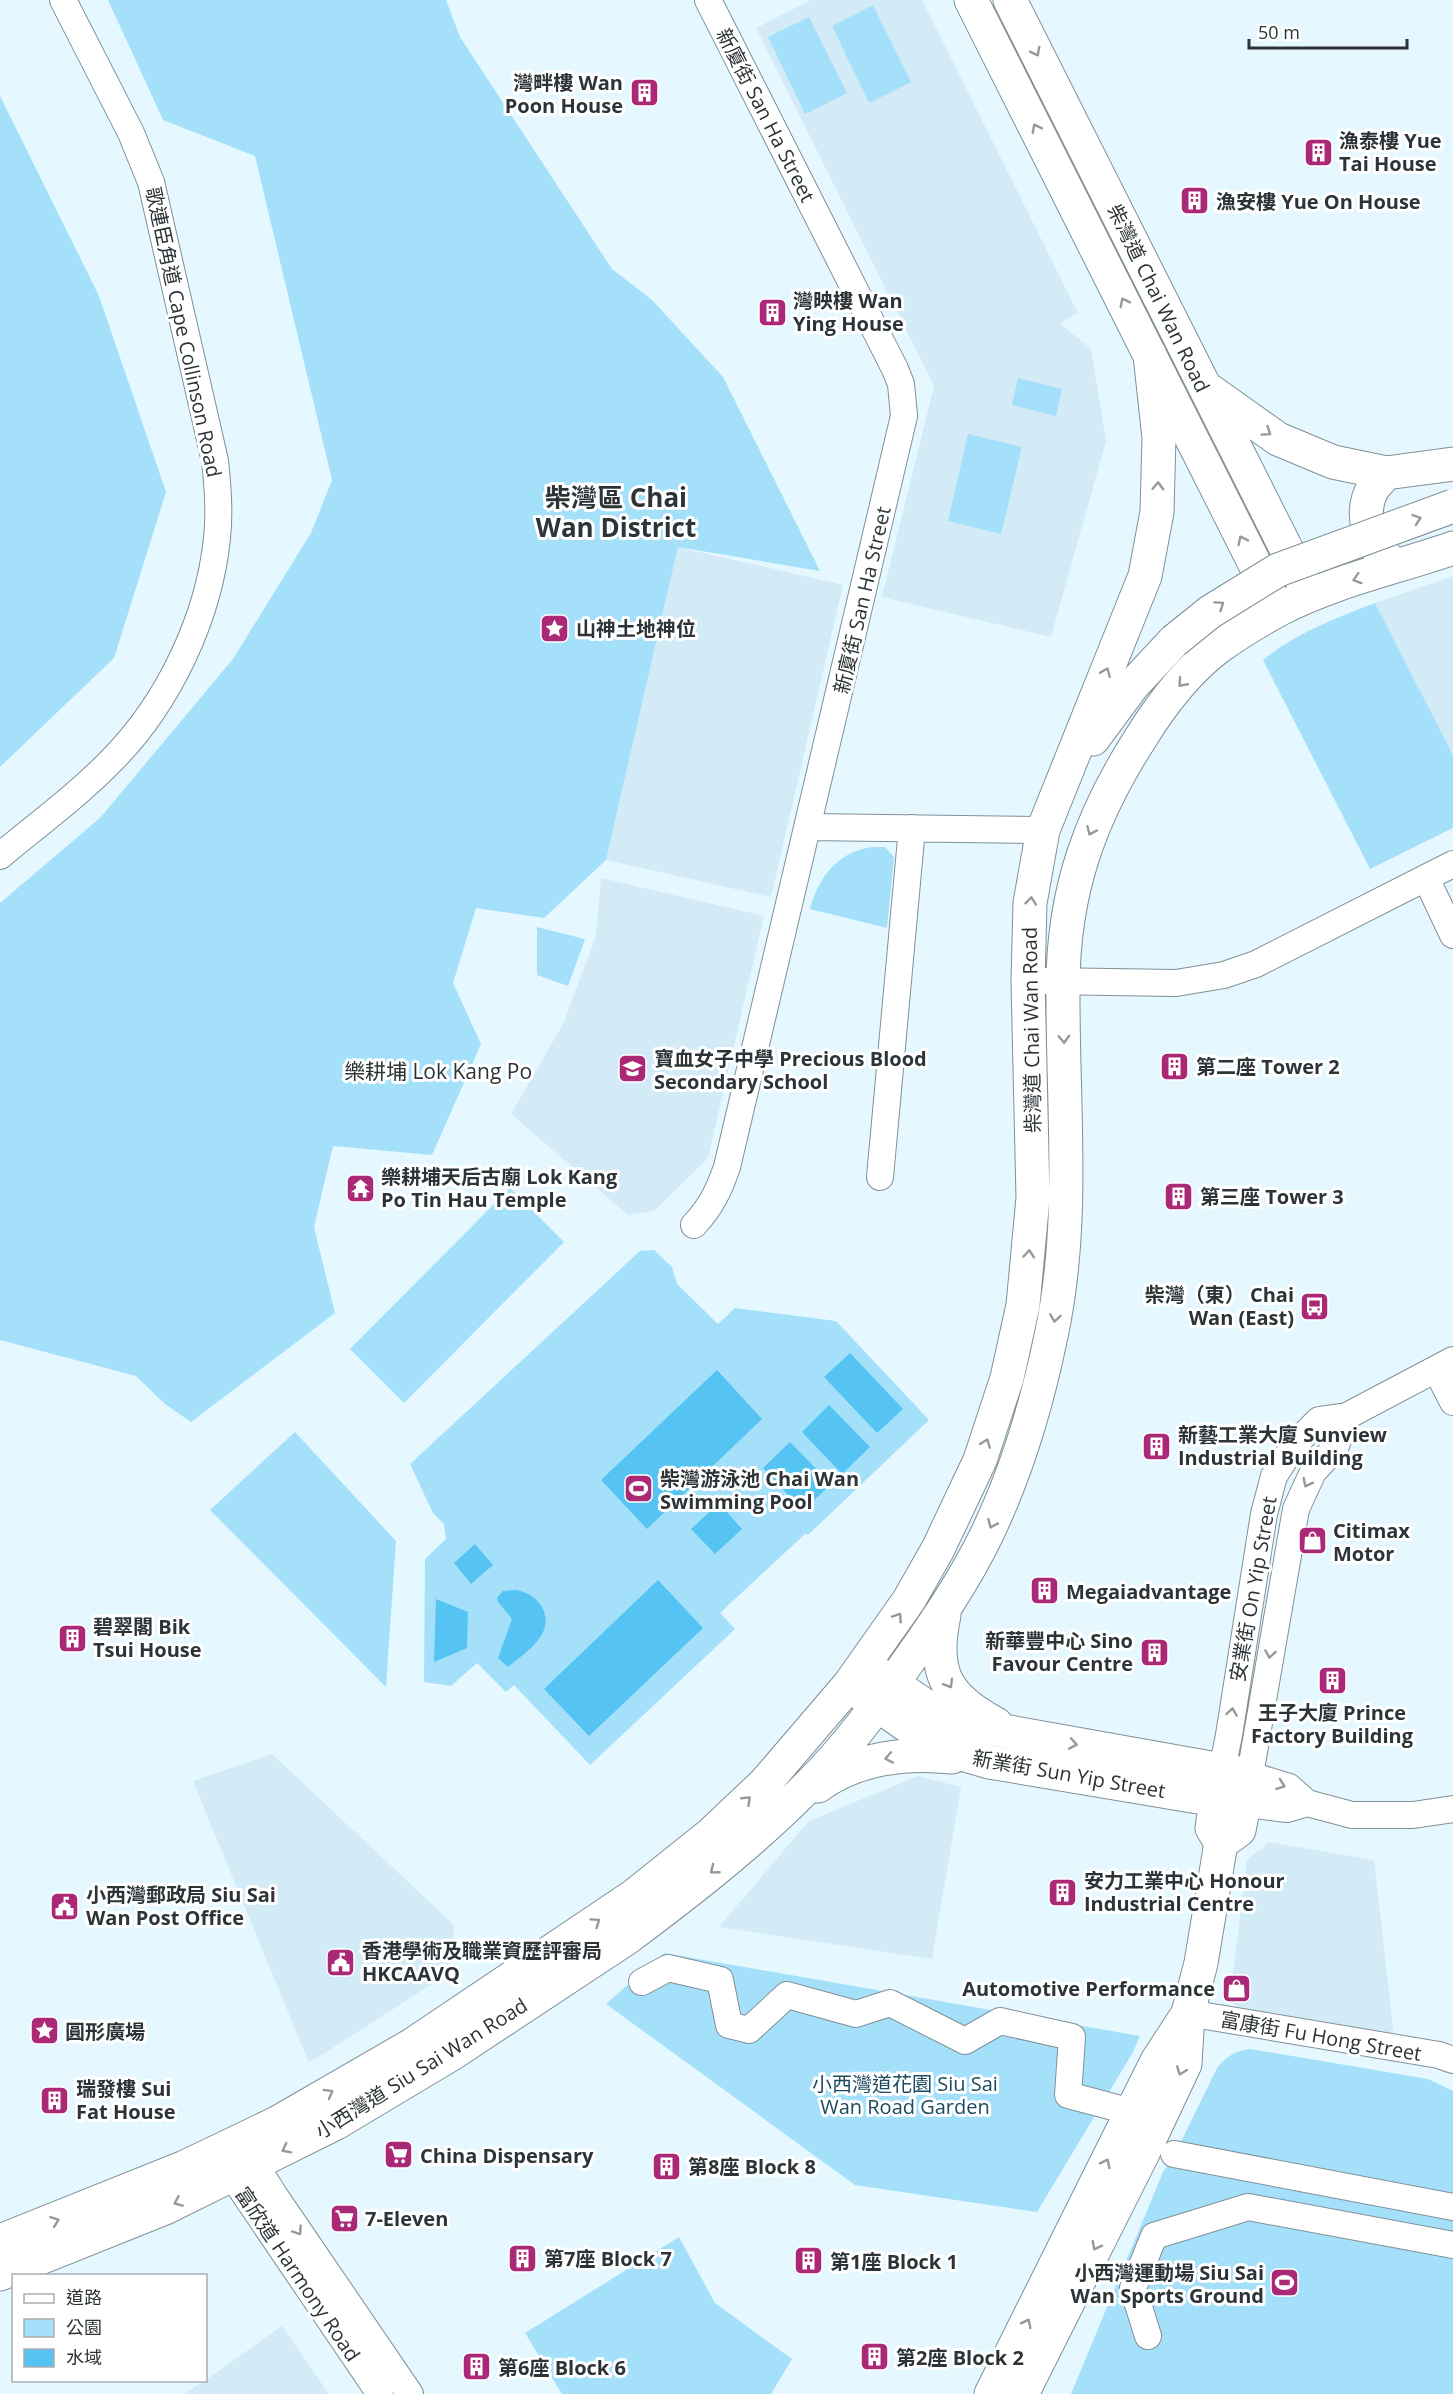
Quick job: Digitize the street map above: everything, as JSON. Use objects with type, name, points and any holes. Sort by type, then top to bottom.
[{"type":"main road","name":"柴灣道 Chai Wan Road","points":[[970,0],[1278,610]]},
{"type":"main road","name":"柴灣道 Chai Wan Road","points":[[1010,0],[1310,595]]},
{"type":"main road","name":"柴灣道 Chai Wan Road","points":[[857,1675],[909,1600],[959,1506],[993,1427],[1007,1378],[1023,1305],[1033,1198],[1028,981],[1030,903],[1048,818],[1145,576],[1157,512],[1159,438],[1150,355]]},
{"type":"main road","points":[[1203,386],[1278,439],[1333,462],[1386,473],[1453,464]]},
{"type":"main road","points":[[1386,473],[1373,489],[1366,510],[1368,529],[1377,550],[1389,559],[1406,564]]},
{"type":"main road","points":[[1048,818],[1087,747],[1133,684],[1174,641],[1210,612],[1278,570],[1453,506]]},
{"type":"main road","name":"柴灣道 Chai Wan Road","points":[[885,1695],[945,1608],[985,1539],[1004,1496],[1038,1390],[1052,1334],[1067,1216],[1063,981],[1067,925],[1075,882],[1087,839],[1115,777],[1152,718],[1183,680],[1219,646],[1278,610],[1310,595],[1453,548]]},
{"type":"main road","points":[[945,1608],[938,1648],[941,1670],[946,1682],[954,1693],[978,1714],[1016,1734]]},
{"type":"main road","name":"新業街 Sun Yip Street","points":[[857,1675],[885,1695],[928,1740],[954,1752],[989,1762],[1233,1787]]},
{"type":"main road","name":"小西灣道 Siu Sai Wan Road","points":[[0,2274],[139,2219],[412,2045],[635,1895],[710,1835],[765,1783],[857,1675]]},
{"type":"main road","name":"新業街 Sun Yip Street","points":[[885,1695],[972,1726],[1016,1734],[1233,1787]]},
{"type":"main road","name":"小西灣道 Siu Sai Wan Road","points":[[0,2241],[336,2123],[415,2077],[627,1938],[692,1888],[775,1818],[840,1752],[885,1695]]},
{"type":"main road","points":[[775,1818],[825,1781],[852,1767],[906,1755],[989,1762]]},
{"type":"main road","points":[[1022,2394],[1185,2064],[1188,2013],[1201,1964],[1221,1843],[1239,1830],[1233,1787]]},
{"type":"main road","points":[[991,2394],[1157,2061],[1188,2013]]},
{"type":"street","name":"歌連臣角道 Cape Collinson Road","points":[[0,856],[110,762],[164,693],[192,636],[212,572],[217,537],[219,500],[215,461],[152,182],[131,133],[63,0]]},
{"type":"street","name":"新廈街 San Ha Street","points":[[694,1226],[710,1209],[727,1167],[901,432],[904,400],[895,369],[708,0]]},
{"type":"street","points":[[807,827],[912,828],[1048,818]]},
{"type":"street","points":[[880,1177],[912,828]]},
{"type":"street","points":[[1028,981],[1176,983],[1224,975],[1256,964],[1453,864]]},
{"type":"street","points":[[1426,878],[1453,935]]},
{"type":"street","points":[[1445,1365],[1453,1402]]},
{"type":"street","name":"安業街 On Yip Street","points":[[1233,1787],[1229,1735],[1264,1514],[1275,1476],[1294,1445],[1318,1420],[1347,1416],[1445,1365]]},
{"type":"street","name":"新業街 Sun Yip Street","points":[[1233,1787],[1287,1809],[1307,1803],[1352,1815],[1413,1815],[1453,1809]]},
{"type":"street","points":[[642,1982],[669,1968],[720,1980],[729,2025],[749,2030],[787,1995],[856,2014],[890,2003],[965,2041],[1000,2020],[1072,2037],[1068,2095],[1132,2112]]},
{"type":"street","name":"富康街 Fu Hong Street","points":[[1188,2013],[1439,2055],[1453,2060]]},
{"type":"street","points":[[1174,2154],[1453,2207]]},
{"type":"street","name":"富欣道 Harmony Road","points":[[236,2159],[380,2394]]},
{"type":"street","name":"富欣道 Harmony Road","points":[[236,2159],[410,2394]]},
{"type":"street","points":[[1148,2336],[1133,2288],[1154,2236],[1248,2207],[1453,2245]]},
{"type":"shaded area","points":[[811,0],[922,0],[1078,313],[1060,323],[1091,349],[1106,441],[1051,637],[882,597],[934,386],[756,28]]},
{"type":"shaded area","points":[[678,547],[843,585],[771,897],[606,860]]},
{"type":"shaded area","points":[[1453,576],[1453,755],[1375,603]]},
{"type":"shaded area","name":"寶血女子中學 Precious Blood Secondary School","points":[[601,878],[764,916],[708,1158],[654,1211],[628,1215],[511,1114],[563,1024],[596,936]]},
{"type":"shaded area","points":[[272,1754],[454,1925],[451,1972],[309,2063],[193,1781]]},
{"type":"shaded area","points":[[918,1776],[961,1787],[932,1959],[719,1927],[809,1821]]},
{"type":"shaded area","points":[[1269,1842],[1374,1860],[1394,2036],[1240,2011],[1230,1998],[1247,1860]]},
{"type":"shaded area","points":[[282,2326],[329,2394],[184,2394],[203,2382],[207,2382],[207,2379]]},
{"type":"green space","points":[[108,0],[446,0],[460,37],[612,269],[652,300],[723,377],[820,571],[678,547],[606,860],[544,918],[476,908],[453,983],[481,1044],[432,1155],[333,1146],[314,1227],[335,1313],[191,1422],[165,1404],[136,1376],[0,1340],[0,903],[100,818],[233,659],[311,533],[332,480],[255,156],[163,120]]},
{"type":"green space","points":[[873,5],[911,82],[869,103],[832,26]]},
{"type":"green space","points":[[809,17],[847,93],[805,114],[768,37]]},
{"type":"green space","points":[[0,96],[99,296],[166,492],[114,658],[0,767]]},
{"type":"green space","points":[[1018,378],[1062,389],[1056,416],[1012,405]]},
{"type":"green space","points":[[968,434],[1022,447],[1001,534],[948,521]]},
{"type":"green space","points":[[1375,603],[1453,755],[1453,828],[1370,869],[1263,660],[1303,634]]},
{"type":"green space","points":[[872,847],[885,847],[894,857],[887,928],[810,909],[824,877],[839,860],[849,854]]},
{"type":"green space","points":[[537,927],[585,939],[568,986],[537,975]]},
{"type":"green space","points":[[510,1188],[564,1242],[404,1403],[350,1349]]},
{"type":"green space","name":"柴灣游泳池 Chai Wan Swimming Pool","points":[[654,1250],[672,1267],[677,1284],[718,1324],[735,1308],[836,1321],[929,1420],[808,1535],[805,1534],[720,1613],[735,1629],[590,1765],[514,1685],[506,1692],[477,1663],[451,1686],[424,1682],[425,1559],[446,1539],[444,1524],[433,1513],[410,1464],[640,1251]]},
{"type":"green space","points":[[295,1432],[396,1541],[386,1687],[210,1510]]},
{"type":"green space","name":"小西灣道花園 Siu Sai Wan Road Garden","points":[[664,1953],[1140,2036],[1132,2054],[1037,2212],[855,2185],[606,2004]]},
{"type":"green space","name":"小西灣運動場 Siu Sai Wan Sports Ground","points":[[1250,2049],[1428,2079],[1453,2091],[1453,2394],[1071,2394],[1163,2172],[1175,2154],[1217,2068],[1232,2055]]},
{"type":"green space","points":[[679,2237],[715,2303],[792,2359],[771,2394],[562,2394],[525,2333]]},
{"type":"water","points":[[850,1353],[903,1409],[877,1433],[824,1377]]},
{"type":"water","points":[[717,1370],[762,1419],[647,1529],[601,1480]]},
{"type":"water","points":[[829,1405],[870,1447],[842,1474],[802,1432]]},
{"type":"water","points":[[790,1442],[831,1484],[803,1511],[763,1468]]},
{"type":"water","points":[[719,1503],[742,1529],[715,1554],[691,1529]]},
{"type":"water","points":[[475,1544],[493,1565],[471,1584],[454,1563]]},
{"type":"water","points":[[658,1580],[703,1628],[589,1736],[544,1689]]},
{"type":"water","points":[[516,1590],[538,1601],[545,1614],[546,1624],[531,1648],[508,1667],[498,1658],[512,1619],[497,1598],[503,1591]]},
{"type":"water","points":[[436,1599],[468,1612],[467,1648],[434,1662]]},
{"type":"place","name":"灣畔樓 Wan Poon House","points":[[644,93]]},
{"type":"place","name":"漁泰樓 Yue Tai House","points":[[1318,152]]},
{"type":"place","name":"漁安樓 Yue On House","points":[[1195,201]]},
{"type":"place","name":"灣映樓 Wan Ying House","points":[[772,312]]},
{"type":"place","name":"山神土地神位","points":[[555,628]]},
{"type":"place","name":"第二座 Tower 2","points":[[1175,1066]]},
{"type":"place","name":"寶血女子中學 Precious Blood Secondary School","points":[[633,1069]]},
{"type":"place","name":"樂耕埔天后古廟 Lok Kang Po Tin Hau Temple","points":[[360,1188]]},
{"type":"place","name":"第三座 Tower 3","points":[[1179,1196]]},
{"type":"place","name":"柴灣（東） Chai Wan (East)","points":[[1315,1306]]},
{"type":"place","name":"新藝工業大廈 Sunview Industrial Building","points":[[1157,1446]]},
{"type":"place","name":"柴灣游泳池 Chai Wan Swimming Pool","points":[[639,1489]]},
{"type":"place","name":"Citimax Motor","points":[[1312,1541]]},
{"type":"place","name":"Megaiadvantage","points":[[1045,1591]]},
{"type":"place","name":"碧翠閣 Bik Tsui House","points":[[72,1638]]},
{"type":"place","name":"新華豐中心 Sino Favour Centre","points":[[1154,1652]]},
{"type":"place","name":"王子大廈 Prince Factory Building","points":[[1332,1681]]},
{"type":"place","name":"安力工業中心 Honour Industrial Centre","points":[[1063,1892]]},
{"type":"place","name":"小西灣郵政局 Siu Sai Wan Post Office","points":[[65,1906]]},
{"type":"place","name":"香港學術及職業資歷評審局 HKCAAVQ","points":[[341,1962]]},
{"type":"place","name":"Automotive Performance","points":[[1236,1988]]},
{"type":"place","name":"圓形廣場","points":[[44,2031]]},
{"type":"place","name":"瑞發樓 Sui Fat House","points":[[55,2100]]},
{"type":"place","name":"China Dispensary","points":[[399,2155]]},
{"type":"place","name":"第8座 Block 8","points":[[667,2166]]},
{"type":"place","name":"7-Eleven","points":[[344,2218]]},
{"type":"place","name":"第7座 Block 7","points":[[523,2258]]},
{"type":"place","name":"第1座 Block 1","points":[[809,2261]]},
{"type":"place","name":"小西灣運動場 Siu Sai Wan Sports Ground","points":[[1285,2283]]},
{"type":"place","name":"第2座 Block 2","points":[[875,2357]]},
{"type":"place","name":"第6座 Block 6","points":[[477,2367]]},
{"type":"district","name":"柴灣區 Chai Wan District","points":[[616,512]]},
{"type":"district","name":"樂耕埔 Lok Kang Po","points":[[438,1071]]}]
